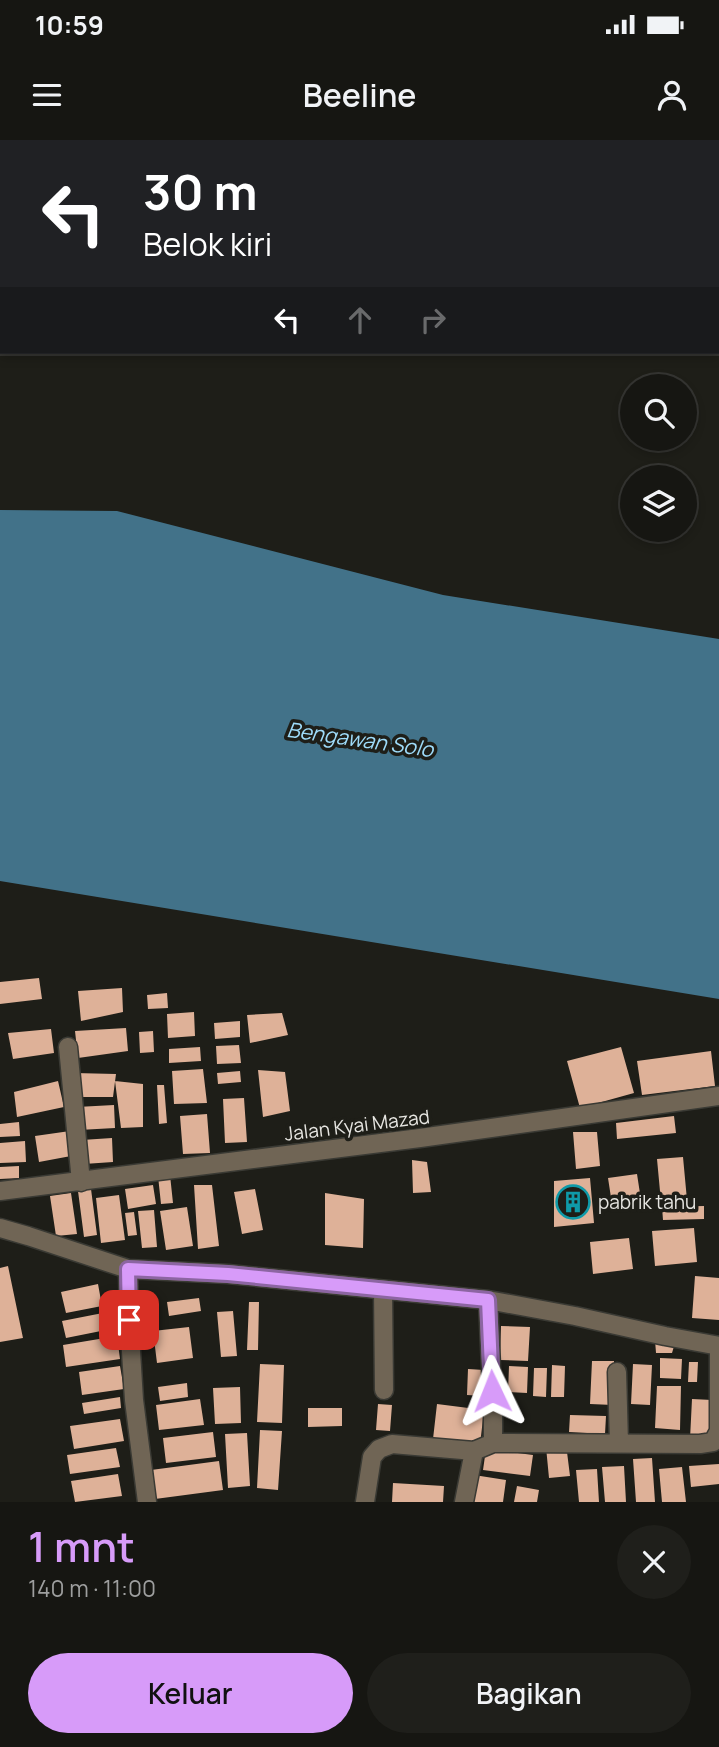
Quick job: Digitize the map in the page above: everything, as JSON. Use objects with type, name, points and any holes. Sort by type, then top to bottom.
[{"type":"street","points":[[68,1047],[81,1182]]},
{"type":"street","name":"Jalan Kyai Mazad","points":[[0,1191],[421,1138],[719,1096]]},
{"type":"street","points":[[0,1228],[128,1269],[228,1274],[488,1300],[719,1346],[719,1431],[713,1442],[492,1443],[474,1451],[392,1444],[379,1449],[372,1457],[365,1502]]},
{"type":"street","points":[[128,1269],[134,1399],[147,1502]]},
{"type":"street","points":[[383,1290],[384,1390]]},
{"type":"street","points":[[488,1300],[492,1443]]},
{"type":"street","points":[[617,1372],[620,1443]]},
{"type":"street","points":[[464,1502],[474,1451]]},
{"type":"water","name":"Bengawan Solo","points":[[0,510],[117,511],[443,595],[719,639],[719,999],[0,881]]},
{"type":"building","points":[[39,978],[42,999],[0,1004],[0,982]]},
{"type":"building","points":[[122,988],[123,1012],[81,1021],[78,991]]},
{"type":"building","points":[[167,993],[168,1008],[148,1009],[147,995]]},
{"type":"building","points":[[194,1012],[195,1036],[168,1038],[167,1014]]},
{"type":"building","points":[[282,1013],[288,1035],[250,1043],[247,1015]]},
{"type":"building","points":[[240,1021],[240,1037],[215,1039],[214,1023]]},
{"type":"building","points":[[126,1028],[128,1051],[78,1058],[75,1031]]},
{"type":"building","points":[[51,1029],[54,1053],[13,1059],[8,1033]]},
{"type":"building","points":[[153,1031],[154,1052],[140,1053],[139,1032]]},
{"type":"building","points":[[239,1045],[241,1063],[217,1064],[216,1046]]},
{"type":"building","points":[[200,1047],[201,1061],[169,1063],[169,1049]]},
{"type":"building","points":[[621,1047],[634,1093],[580,1108],[567,1061]]},
{"type":"building","points":[[711,1051],[715,1086],[642,1095],[637,1061]]},
{"type":"building","points":[[203,1069],[207,1103],[174,1104],[172,1071]]},
{"type":"building","points":[[258,1070],[285,1072],[290,1111],[263,1117]]},
{"type":"building","points":[[240,1071],[241,1082],[218,1084],[217,1073]]},
{"type":"building","points":[[74,1073],[116,1074],[113,1097],[77,1097]]},
{"type":"building","points":[[58,1081],[64,1107],[17,1117],[14,1092]]},
{"type":"building","points":[[115,1081],[143,1084],[143,1127],[121,1128]]},
{"type":"building","points":[[157,1085],[164,1085],[167,1123],[159,1124]]},
{"type":"building","points":[[244,1098],[247,1142],[225,1143],[223,1099]]},
{"type":"building","points":[[114,1105],[115,1128],[79,1130],[77,1107]]},
{"type":"building","points":[[207,1114],[210,1153],[183,1154],[180,1116]]},
{"type":"building","points":[[674,1116],[676,1133],[617,1139],[616,1123]]},
{"type":"building","points":[[19,1122],[20,1136],[0,1137],[0,1124]]},
{"type":"building","points":[[70,1131],[71,1156],[39,1162],[35,1136]]},
{"type":"building","points":[[573,1132],[597,1132],[600,1166],[576,1169]]},
{"type":"building","points":[[112,1138],[113,1162],[84,1164],[82,1140]]},
{"type":"building","points":[[25,1141],[26,1162],[0,1163],[0,1143]]},
{"type":"building","points":[[683,1157],[687,1200],[661,1202],[657,1159]]},
{"type":"building","points":[[412,1160],[427,1162],[431,1192],[413,1193]]},
{"type":"building","points":[[19,1166],[19,1178],[0,1179],[0,1167]]},
{"type":"building","points":[[637,1174],[641,1200],[612,1204],[608,1178]]},
{"type":"building","points":[[170,1175],[173,1203],[161,1204],[158,1176]]},
{"type":"building","name":"pabrik tahu","points":[[590,1178],[594,1223],[554,1227],[554,1181]]},
{"type":"building","points":[[153,1185],[156,1204],[128,1209],[125,1189]]},
{"type":"building","points":[[194,1185],[212,1185],[219,1246],[198,1249]]},
{"type":"building","points":[[91,1189],[97,1235],[84,1237],[78,1191]]},
{"type":"building","points":[[255,1189],[263,1230],[242,1234],[234,1192]]},
{"type":"building","points":[[71,1193],[77,1234],[56,1236],[50,1196]]},
{"type":"building","points":[[325,1193],[364,1199],[363,1248],[325,1245]]},
{"type":"building","points":[[119,1195],[125,1240],[101,1243],[96,1198]]},
{"type":"building","points":[[704,1206],[704,1219],[663,1220],[662,1207]]},
{"type":"building","points":[[187,1207],[193,1246],[166,1250],[160,1211]]},
{"type":"building","points":[[154,1210],[157,1247],[142,1248],[138,1211]]},
{"type":"building","points":[[134,1212],[137,1235],[128,1236],[125,1213]]},
{"type":"building","points":[[694,1228],[697,1262],[655,1266],[652,1231]]},
{"type":"building","points":[[629,1238],[633,1269],[593,1274],[590,1242]]},
{"type":"building","points":[[8,1266],[23,1338],[0,1342],[0,1268]]},
{"type":"building","points":[[695,1276],[719,1278],[719,1320],[692,1318]]},
{"type":"building","points":[[98,1284],[102,1306],[66,1313],[61,1292]]},
{"type":"building","points":[[147,1293],[151,1318],[135,1320],[131,1295]]},
{"type":"building","points":[[199,1298],[201,1311],[169,1316],[167,1302]]},
{"type":"building","points":[[249,1302],[259,1302],[258,1350],[247,1350]]},
{"type":"building","points":[[113,1311],[116,1328],[66,1338],[62,1321]]},
{"type":"building","points":[[233,1311],[237,1356],[221,1357],[217,1312]]},
{"type":"building","points":[[501,1326],[530,1327],[528,1361],[500,1360]]},
{"type":"building","points":[[189,1327],[193,1358],[157,1363],[153,1331]]},
{"type":"building","points":[[117,1336],[120,1359],[66,1367],[63,1345]]},
{"type":"building","points":[[655,1340],[675,1343],[672,1353],[656,1353]]},
{"type":"building","points":[[660,1358],[682,1359],[681,1379],[660,1378]]},
{"type":"building","points":[[592,1361],[614,1361],[613,1405],[590,1404]]},
{"type":"building","points":[[689,1362],[698,1362],[697,1382],[688,1382]]},
{"type":"building","points":[[260,1364],[284,1365],[282,1423],[257,1422]]},
{"type":"building","points":[[633,1364],[652,1365],[650,1405],[631,1404]]},
{"type":"building","points":[[552,1365],[565,1366],[564,1397],[551,1397]]},
{"type":"building","points":[[120,1366],[124,1389],[82,1395],[79,1372]]},
{"type":"building","points":[[509,1366],[528,1367],[527,1393],[508,1392]]},
{"type":"building","points":[[534,1368],[547,1368],[546,1397],[533,1396]]},
{"type":"building","points":[[468,1369],[484,1370],[483,1396],[467,1395]]},
{"type":"building","points":[[187,1383],[188,1397],[160,1401],[158,1387]]},
{"type":"building","points":[[657,1386],[681,1386],[680,1430],[655,1428]]},
{"type":"building","points":[[240,1387],[241,1423],[215,1424],[213,1388]]},
{"type":"building","points":[[120,1397],[121,1408],[84,1414],[82,1403]]},
{"type":"building","points":[[200,1399],[204,1425],[159,1430],[156,1405]]},
{"type":"building","points":[[692,1399],[712,1400],[711,1440],[690,1439]]},
{"type":"building","points":[[378,1404],[392,1405],[390,1431],[376,1430]]},
{"type":"building","points":[[437,1404],[484,1410],[480,1445],[433,1439]]},
{"type":"building","points":[[308,1408],[342,1408],[342,1426],[308,1427]]},
{"type":"building","points":[[570,1415],[606,1416],[605,1434],[569,1432]]},
{"type":"building","points":[[120,1419],[124,1441],[74,1449],[70,1426]]},
{"type":"building","points":[[260,1430],[282,1431],[278,1490],[257,1488]]},
{"type":"building","points":[[213,1432],[216,1457],[166,1463],[163,1438]]},
{"type":"building","points":[[247,1433],[250,1486],[228,1488],[225,1434]]},
{"type":"building","points":[[566,1444],[570,1476],[549,1478],[546,1447]]},
{"type":"building","points":[[116,1448],[120,1467],[70,1474],[67,1455]]},
{"type":"building","points":[[486,1449],[533,1455],[530,1476],[483,1470]]},
{"type":"building","points":[[652,1458],[655,1502],[636,1502],[633,1459]]},
{"type":"building","points":[[219,1461],[223,1490],[155,1499],[151,1470]]},
{"type":"building","points":[[719,1464],[719,1484],[691,1487],[689,1466]]},
{"type":"building","points":[[624,1466],[626,1502],[605,1502],[602,1467]]},
{"type":"building","points":[[682,1467],[686,1502],[662,1502],[659,1469]]},
{"type":"building","points":[[597,1469],[599,1502],[579,1502],[576,1470]]},
{"type":"building","points":[[118,1474],[122,1496],[75,1502],[71,1481]]},
{"type":"building","points":[[474,1475],[506,1480],[503,1502],[471,1502]]},
{"type":"building","points":[[393,1483],[444,1486],[443,1502],[392,1502]]},
{"type":"building","points":[[517,1486],[539,1490],[537,1502],[514,1502]]},
{"type":"place","name":"pabrik tahu","points":[[573,1202]]},
{"type":"route","points":[[129,1320],[128,1269],[228,1274],[488,1300],[492,1391]]}]
